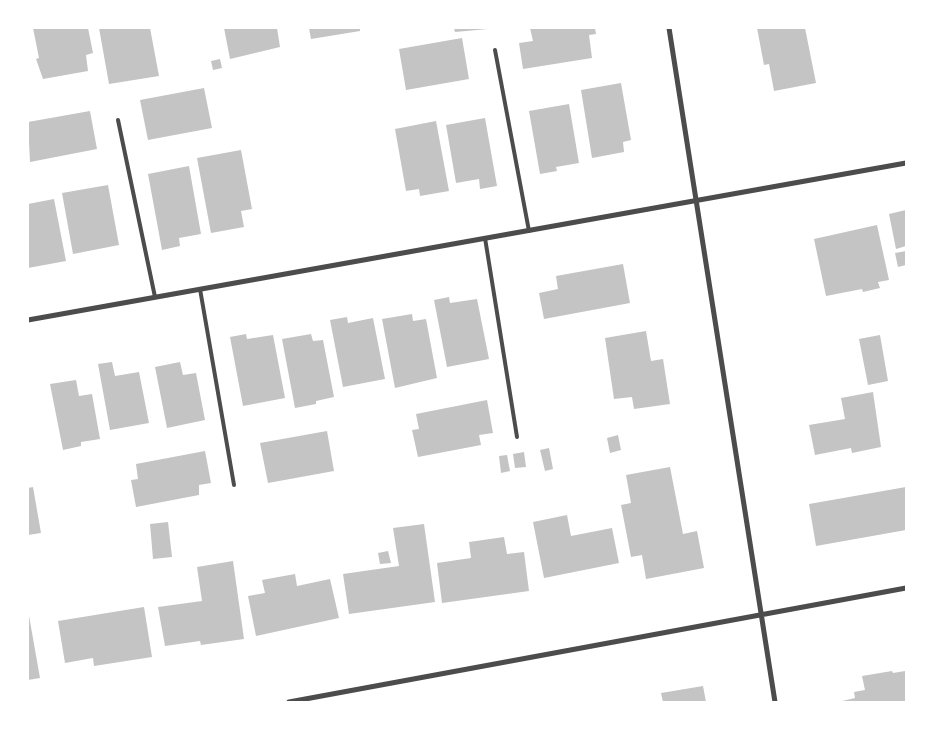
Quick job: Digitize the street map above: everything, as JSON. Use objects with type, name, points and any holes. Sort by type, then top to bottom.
[{"type":"street","points":[[669,28],[775,702]]},
{"type":"street","points":[[28,320],[906,163]]},
{"type":"street","points":[[289,702],[906,588]]},
{"type":"lane","points":[[495,50],[529,231]]},
{"type":"lane","points":[[118,120],[155,297]]},
{"type":"lane","points":[[486,238],[517,437]]},
{"type":"lane","points":[[200,289],[234,485]]},
{"type":"building","points":[[33,28],[88,28],[93,53],[86,55],[88,71],[43,79],[36,59],[39,58]]},
{"type":"building","points":[[99,28],[150,28],[159,76],[109,84]]},
{"type":"building","points":[[224,28],[277,28],[280,47],[230,59]]},
{"type":"building","points":[[309,28],[360,28],[360,31],[311,39]]},
{"type":"building","points":[[454,28],[488,28],[488,29],[455,32]]},
{"type":"building","points":[[530,28],[595,28],[596,34],[589,35],[592,58],[523,69],[519,43],[533,41]]},
{"type":"building","points":[[757,28],[805,28],[816,83],[774,91],[769,64],[764,65]]},
{"type":"building","points":[[462,38],[469,79],[406,90],[399,49]]},
{"type":"building","points":[[220,59],[222,68],[213,70],[211,61]]},
{"type":"building","points":[[621,83],[631,140],[623,142],[624,152],[592,158],[581,90]]},
{"type":"building","points":[[204,88],[212,128],[148,140],[140,100]]},
{"type":"building","points":[[569,104],[579,163],[556,167],[557,171],[540,174],[529,111]]},
{"type":"building","points":[[90,111],[97,149],[30,162],[28,122]]},
{"type":"building","points":[[485,118],[497,186],[480,189],[479,179],[456,183],[446,125]]},
{"type":"building","points":[[436,121],[449,191],[420,196],[419,189],[406,191],[395,129]]},
{"type":"building","points":[[241,150],[252,209],[241,211],[244,227],[211,233],[197,158]]},
{"type":"building","points":[[189,166],[201,234],[179,238],[180,246],[162,250],[148,174]]},
{"type":"building","points":[[108,185],[119,245],[73,254],[62,193]]},
{"type":"building","points":[[54,199],[66,261],[28,268],[28,204]]},
{"type":"building","points":[[906,210],[906,246],[896,249],[889,214]]},
{"type":"building","points":[[877,225],[889,280],[878,282],[880,288],[863,292],[862,289],[826,296],[814,239]]},
{"type":"building","points":[[906,251],[906,265],[898,267],[895,253]]},
{"type":"building","points":[[623,264],[630,303],[544,319],[539,293],[558,289],[556,276]]},
{"type":"building","points":[[449,297],[450,303],[477,299],[489,359],[447,367],[434,300]]},
{"type":"building","points":[[412,314],[413,321],[426,319],[437,378],[395,388],[382,319]]},
{"type":"building","points":[[347,317],[348,323],[373,318],[385,379],[343,387],[330,320]]},
{"type":"building","points":[[646,331],[651,361],[663,359],[670,404],[634,409],[632,397],[614,399],[605,338]]},
{"type":"building","points":[[246,334],[247,339],[273,335],[285,398],[243,406],[230,337]]},
{"type":"building","points":[[311,334],[313,341],[323,340],[334,397],[316,401],[316,404],[295,408],[282,339]]},
{"type":"building","points":[[880,335],[888,381],[868,385],[859,339]]},
{"type":"building","points":[[112,362],[115,376],[139,372],[149,423],[110,430],[98,364]]},
{"type":"building","points":[[180,362],[183,375],[196,373],[205,420],[167,428],[155,367]]},
{"type":"building","points":[[76,380],[79,396],[92,394],[100,439],[81,442],[81,446],[63,450],[50,384]]},
{"type":"building","points":[[873,392],[881,447],[852,453],[851,448],[815,455],[809,425],[845,419],[841,398]]},
{"type":"building","points":[[487,400],[493,433],[479,435],[481,445],[418,457],[412,430],[419,429],[416,414]]},
{"type":"building","points":[[327,431],[334,471],[268,483],[260,443]]},
{"type":"building","points":[[618,435],[621,450],[610,453],[607,438]]},
{"type":"building","points":[[549,448],[553,469],[545,471],[540,450]]},
{"type":"building","points":[[205,451],[211,483],[199,485],[199,495],[136,507],[131,480],[138,479],[136,464]]},
{"type":"building","points":[[524,452],[526,467],[515,468],[513,454]]},
{"type":"building","points":[[507,455],[510,471],[501,473],[499,456]]},
{"type":"building","points":[[670,467],[683,534],[697,531],[704,568],[646,579],[642,555],[631,557],[621,505],[631,503],[626,475]]},
{"type":"building","points":[[33,487],[41,533],[28,535],[28,488]]},
{"type":"building","points":[[906,487],[906,530],[816,546],[809,504]]},
{"type":"building","points":[[567,515],[571,536],[612,528],[619,563],[544,578],[533,522]]},
{"type":"building","points":[[168,522],[172,557],[153,559],[150,524]]},
{"type":"building","points":[[424,524],[435,602],[349,614],[343,574],[399,566],[393,528]]},
{"type":"building","points":[[504,537],[507,554],[524,552],[529,591],[442,603],[437,563],[471,558],[469,542]]},
{"type":"building","points":[[388,551],[391,563],[380,564],[378,553]]},
{"type":"building","points":[[233,561],[244,639],[201,645],[200,641],[165,646],[158,607],[202,601],[197,567]]},
{"type":"building","points":[[295,574],[297,586],[330,579],[339,618],[256,636],[248,596],[265,593],[262,580]]},
{"type":"building","points":[[144,607],[152,657],[94,666],[93,658],[65,663],[58,621]]},
{"type":"building","points":[[28,610],[40,678],[28,680]]},
{"type":"building","points":[[892,671],[893,673],[905,671],[906,702],[838,702],[855,698],[854,692],[865,690],[862,676]]},
{"type":"building","points":[[703,686],[706,702],[663,702],[661,693]]}]
